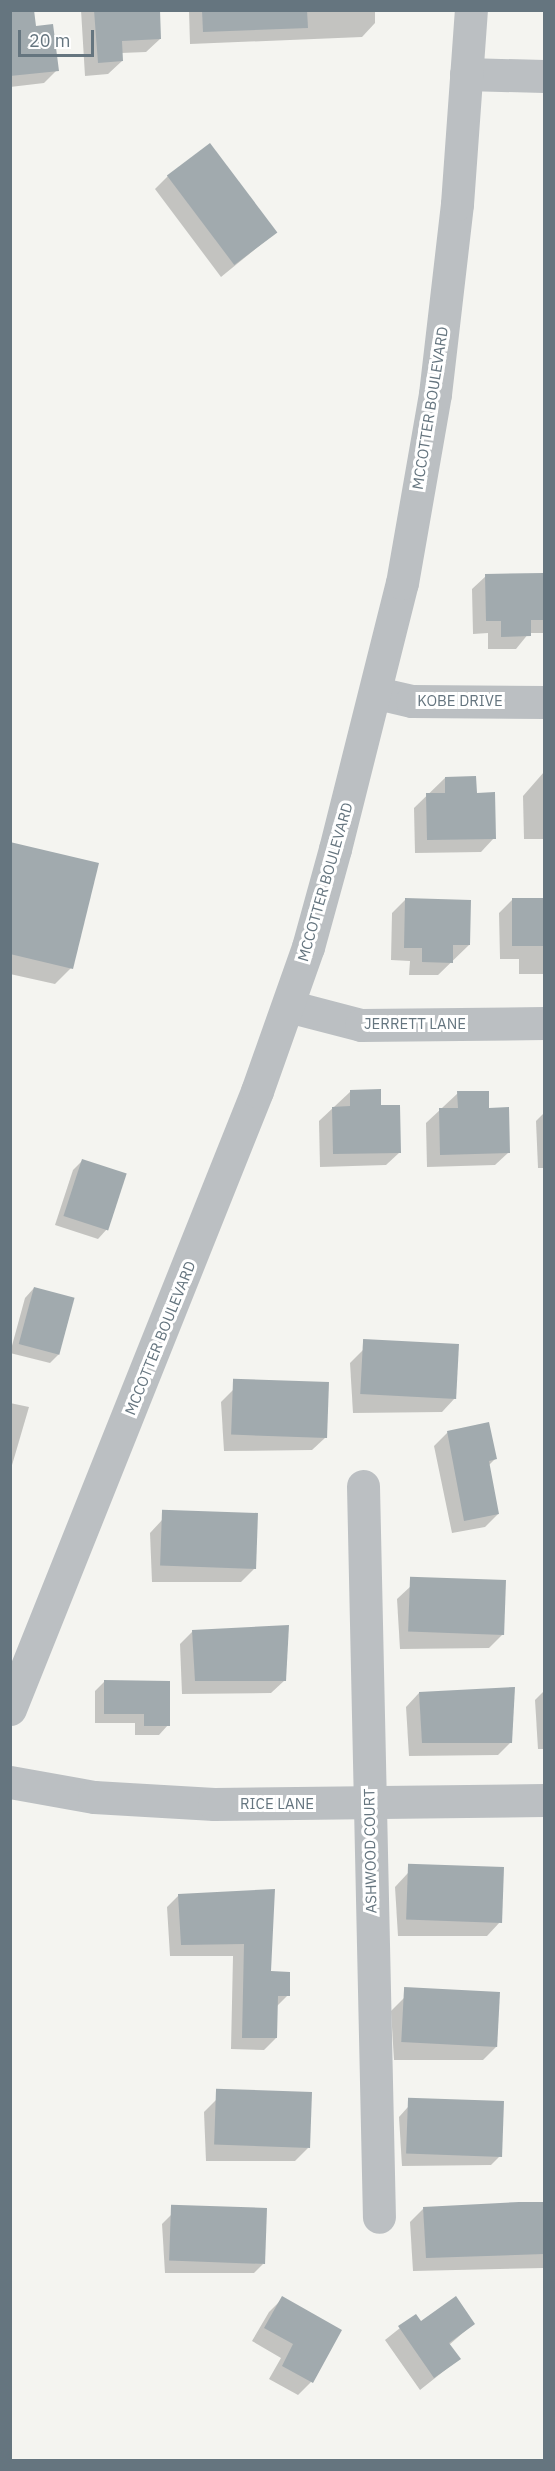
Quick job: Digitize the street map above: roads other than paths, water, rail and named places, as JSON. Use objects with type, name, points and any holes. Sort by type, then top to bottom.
[{"type":"street","name":"MCCOTTER BOULEVARD","points":[[10,1709],[181,1288],[288,1006],[308,947],[377,693],[402,583],[435,394],[458,204],[471,10]]},
{"type":"street","points":[[466,74],[544,76]]},
{"type":"street","name":"KOBE DRIVE","points":[[377,693],[412,701],[544,702]]},
{"type":"street","name":"JERRETT LANE","points":[[288,1006],[361,1025],[544,1023]]},
{"type":"street","name":"ASHWOOD COURT","points":[[363,1486],[379,2217]]},
{"type":"street","name":"RICE LANE","points":[[10,1782],[126,1800],[369,1804],[544,1800]]}]
